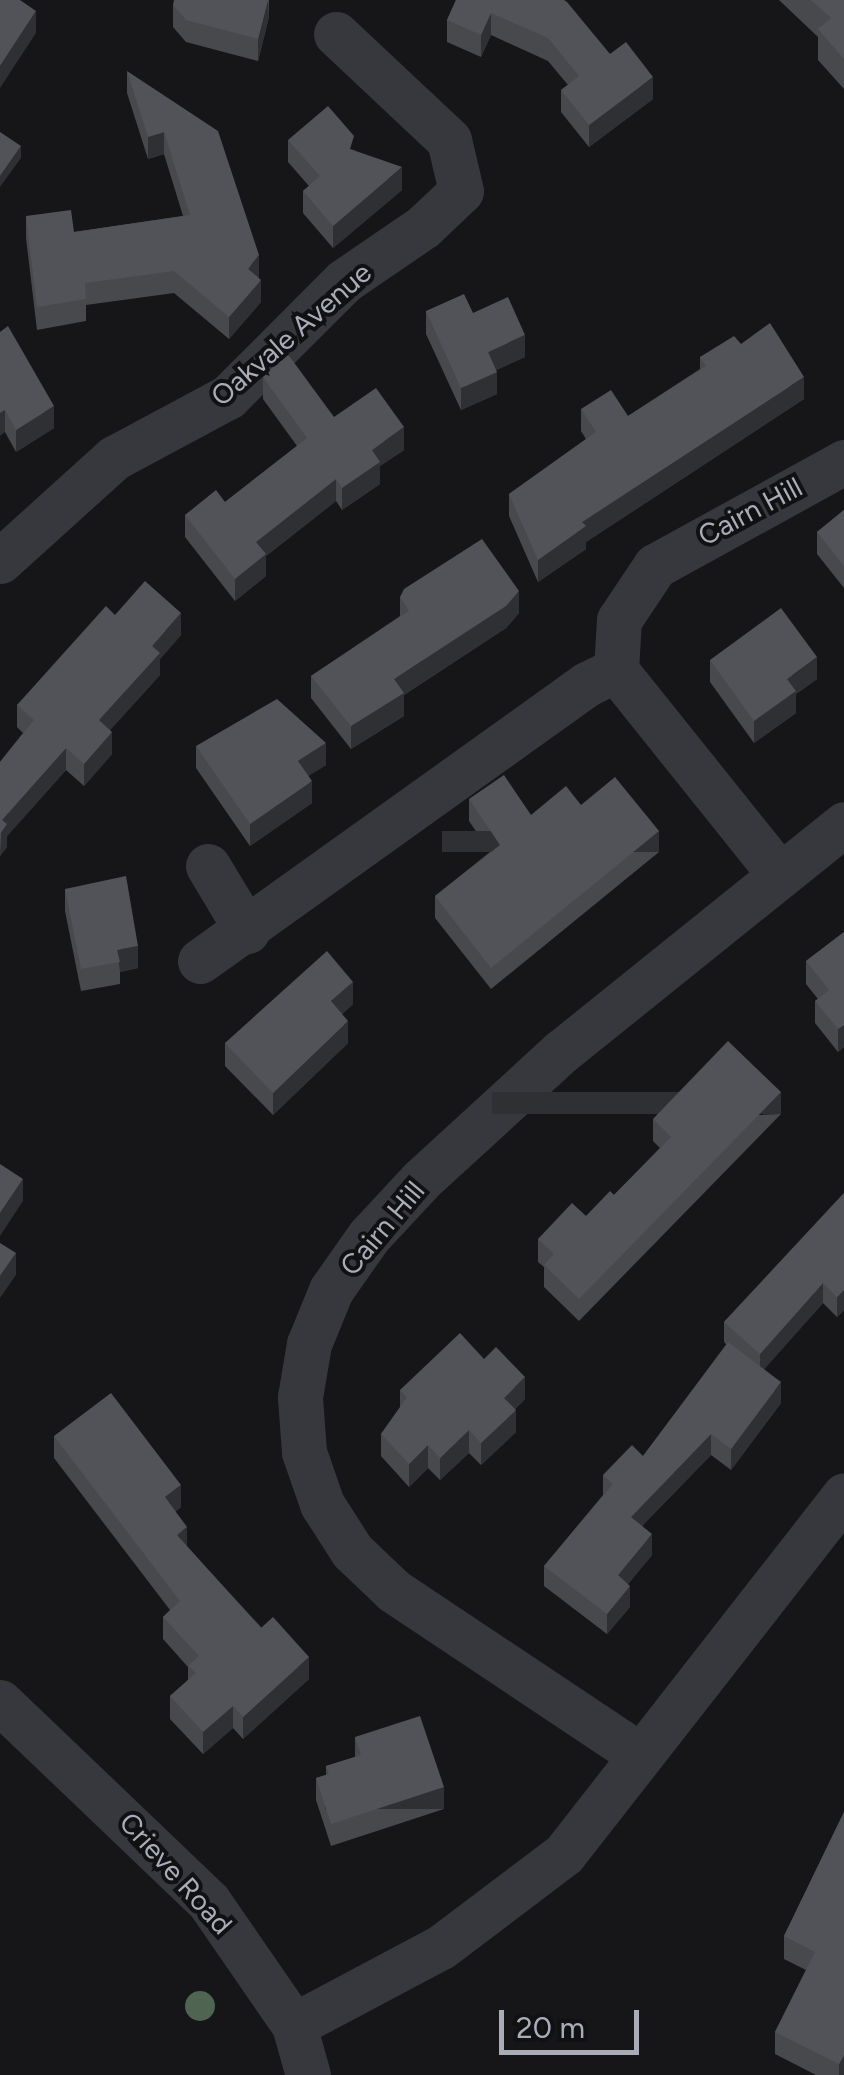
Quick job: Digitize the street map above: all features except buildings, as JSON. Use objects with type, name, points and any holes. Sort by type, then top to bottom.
[{"type":"street","name":"Oakvale Avenue","points":[[0,561],[114,458],[228,398],[344,281],[423,227],[462,191],[448,140],[336,34]]},
{"type":"street","name":"Cairn Hill","points":[[616,670],[619,620],[655,566],[844,462]]},
{"type":"street","points":[[200,962],[247,932],[586,684],[616,670],[780,874]]},
{"type":"street","name":"Cairn Hill","points":[[640,1755],[393,1590],[352,1550],[322,1504],[304,1452],[300,1397],[309,1344],[331,1290],[368,1236],[421,1180],[562,1051],[844,824]]},
{"type":"street","points":[[208,866],[247,932]]},
{"type":"street","points":[[294,2025],[441,1947],[526,1888],[598,1818],[640,1755],[844,1494]]},
{"type":"street","name":"Crieve Road","points":[[0,1702],[114,1805],[209,1902],[294,2025],[308,2075]]}]
